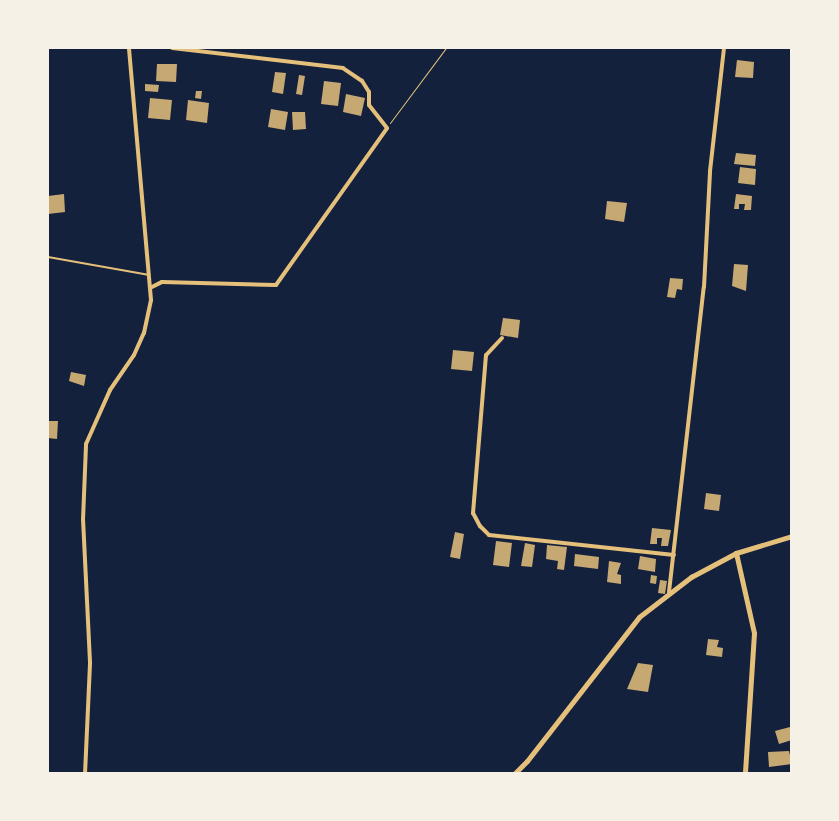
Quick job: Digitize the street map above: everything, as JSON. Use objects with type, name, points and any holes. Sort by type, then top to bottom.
[{"type":"street","points":[[85,774],[90,662],[83,520],[86,444],[110,390],[134,355],[144,333],[150,288],[129,48]]},
{"type":"street","points":[[150,288],[162,282],[276,285],[387,128],[369,105],[369,92],[362,81],[343,68],[172,48]]},
{"type":"street","points":[[669,592],[704,287],[710,170],[724,48]]},
{"type":"street","points":[[502,338],[486,355],[474,512],[480,526],[489,535],[674,555]]},
{"type":"street","points":[[514,774],[527,761],[639,618],[669,592],[736,553],[792,536]]},
{"type":"street","points":[[736,553],[754,633],[745,774]]},
{"type":"lane","points":[[48,257],[149,275]]},
{"type":"path","points":[[387,128],[446,48]]},
{"type":"building","points":[[737,60],[754,62],[753,78],[735,77]]},
{"type":"building","points":[[157,64],[177,64],[176,82],[156,81]]},
{"type":"building","points":[[275,72],[286,73],[283,94],[272,92]]},
{"type":"building","points":[[299,75],[305,76],[302,95],[296,94]]},
{"type":"building","points":[[324,81],[341,83],[338,106],[321,104]]},
{"type":"building","points":[[145,84],[159,85],[158,92],[145,91]]},
{"type":"building","points":[[196,91],[202,91],[201,99],[195,98]]},
{"type":"building","points":[[346,94],[365,98],[361,116],[343,112]]},
{"type":"building","points":[[150,98],[172,100],[170,120],[148,118]]},
{"type":"building","points":[[188,100],[209,103],[207,123],[186,120]]},
{"type":"building","points":[[271,109],[288,112],[285,130],[268,127]]},
{"type":"building","points":[[292,112],[305,112],[306,129],[293,130]]},
{"type":"building","points":[[736,153],[756,155],[755,166],[734,164]]},
{"type":"building","points":[[740,167],[756,169],[755,185],[738,183]]},
{"type":"building","points":[[64,194],[65,212],[48,214],[48,196]]},
{"type":"building","points":[[736,194],[752,196],[751,210],[744,210],[745,204],[739,204],[739,209],[734,209]]},
{"type":"building","points":[[607,201],[627,203],[624,222],[605,219]]},
{"type":"building","points":[[734,264],[748,265],[746,291],[732,286]]},
{"type":"building","points":[[670,278],[683,279],[682,290],[677,289],[675,298],[667,297]]},
{"type":"building","points":[[503,318],[520,320],[518,338],[500,335]]},
{"type":"building","points":[[453,350],[474,352],[472,371],[451,369]]},
{"type":"building","points":[[71,372],[86,375],[84,386],[69,381]]},
{"type":"building","points":[[49,421],[58,421],[57,439],[48,438]]},
{"type":"building","points":[[706,493],[721,495],[719,511],[704,509]]},
{"type":"building","points":[[652,528],[671,530],[668,546],[661,546],[662,538],[657,538],[657,544],[650,544]]},
{"type":"building","points":[[455,532],[464,534],[460,559],[450,557]]},
{"type":"building","points":[[496,541],[512,543],[509,567],[493,565]]},
{"type":"building","points":[[525,543],[535,545],[532,567],[521,566]]},
{"type":"building","points":[[547,545],[567,547],[564,570],[557,569],[558,561],[546,559]]},
{"type":"building","points":[[575,554],[599,557],[598,569],[574,566]]},
{"type":"building","points":[[640,556],[656,559],[655,572],[638,569]]},
{"type":"building","points":[[609,561],[621,563],[617,574],[621,575],[621,584],[607,582]]},
{"type":"building","points":[[651,575],[657,576],[656,584],[650,583]]},
{"type":"building","points":[[660,580],[667,581],[665,594],[658,593]]},
{"type":"building","points":[[708,639],[719,640],[717,647],[723,648],[722,657],[706,655]]},
{"type":"building","points":[[638,663],[653,665],[648,692],[627,689]]},
{"type":"building","points":[[790,727],[792,740],[779,744],[775,731]]},
{"type":"building","points":[[789,751],[792,764],[769,767],[768,752]]}]
